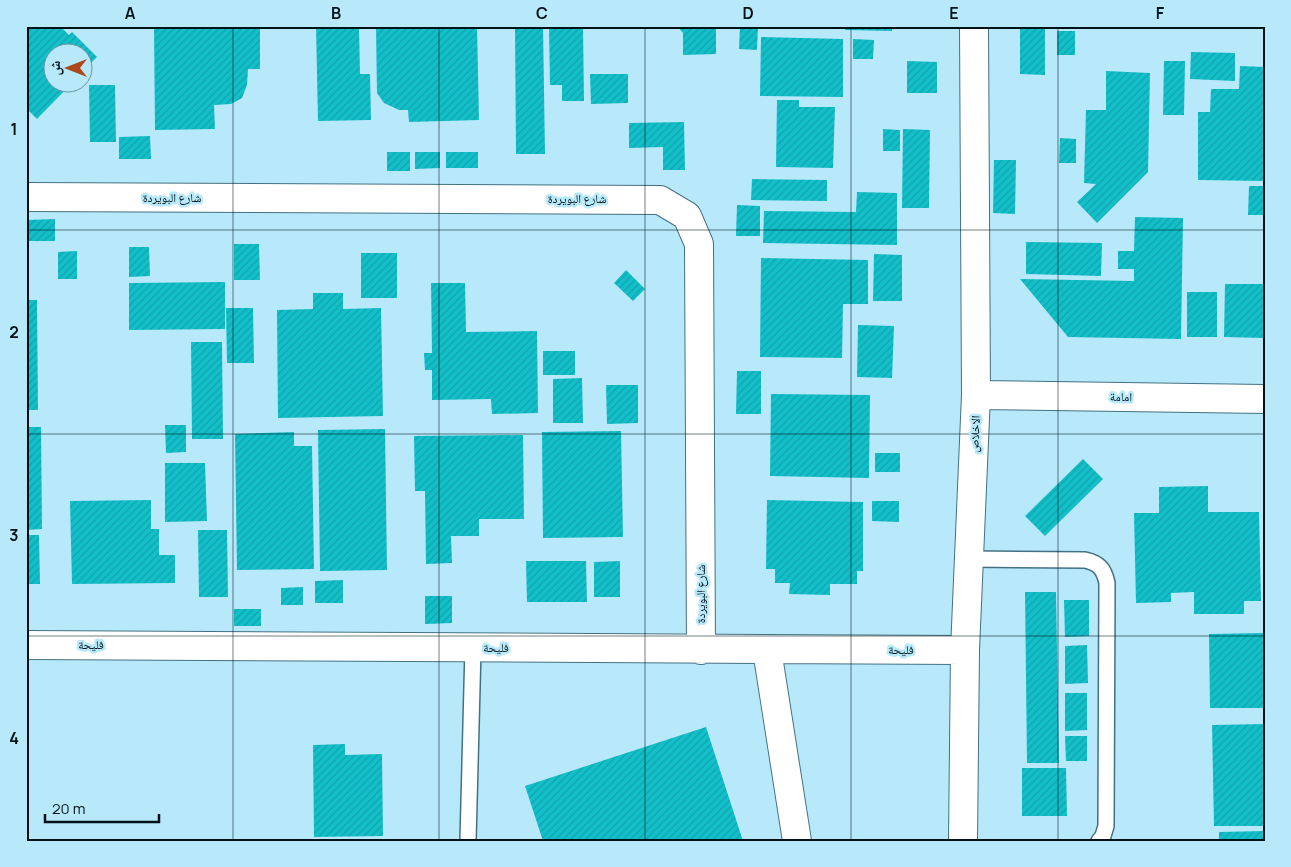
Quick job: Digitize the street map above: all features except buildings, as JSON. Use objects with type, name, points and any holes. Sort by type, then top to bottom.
[{"type":"street","name":"الاخلاص","points":[[963,841],[965,650],[976,395],[974,26]]},
{"type":"street","name":"شارع البويردة","points":[[26,197],[660,200],[687,216],[699,244],[701,650]]},
{"type":"street","name":"امامة","points":[[976,395],[1265,399]]},
{"type":"street","name":"فليحة","points":[[26,644],[701,650],[965,650]]},
{"type":"street","points":[[767,650],[797,841]]},
{"type":"lane","points":[[969,558],[1085,560],[1096,562],[1104,571],[1108,582],[1106,826],[1103,836],[1099,841]]},
{"type":"lane","points":[[468,841],[473,648]]}]
